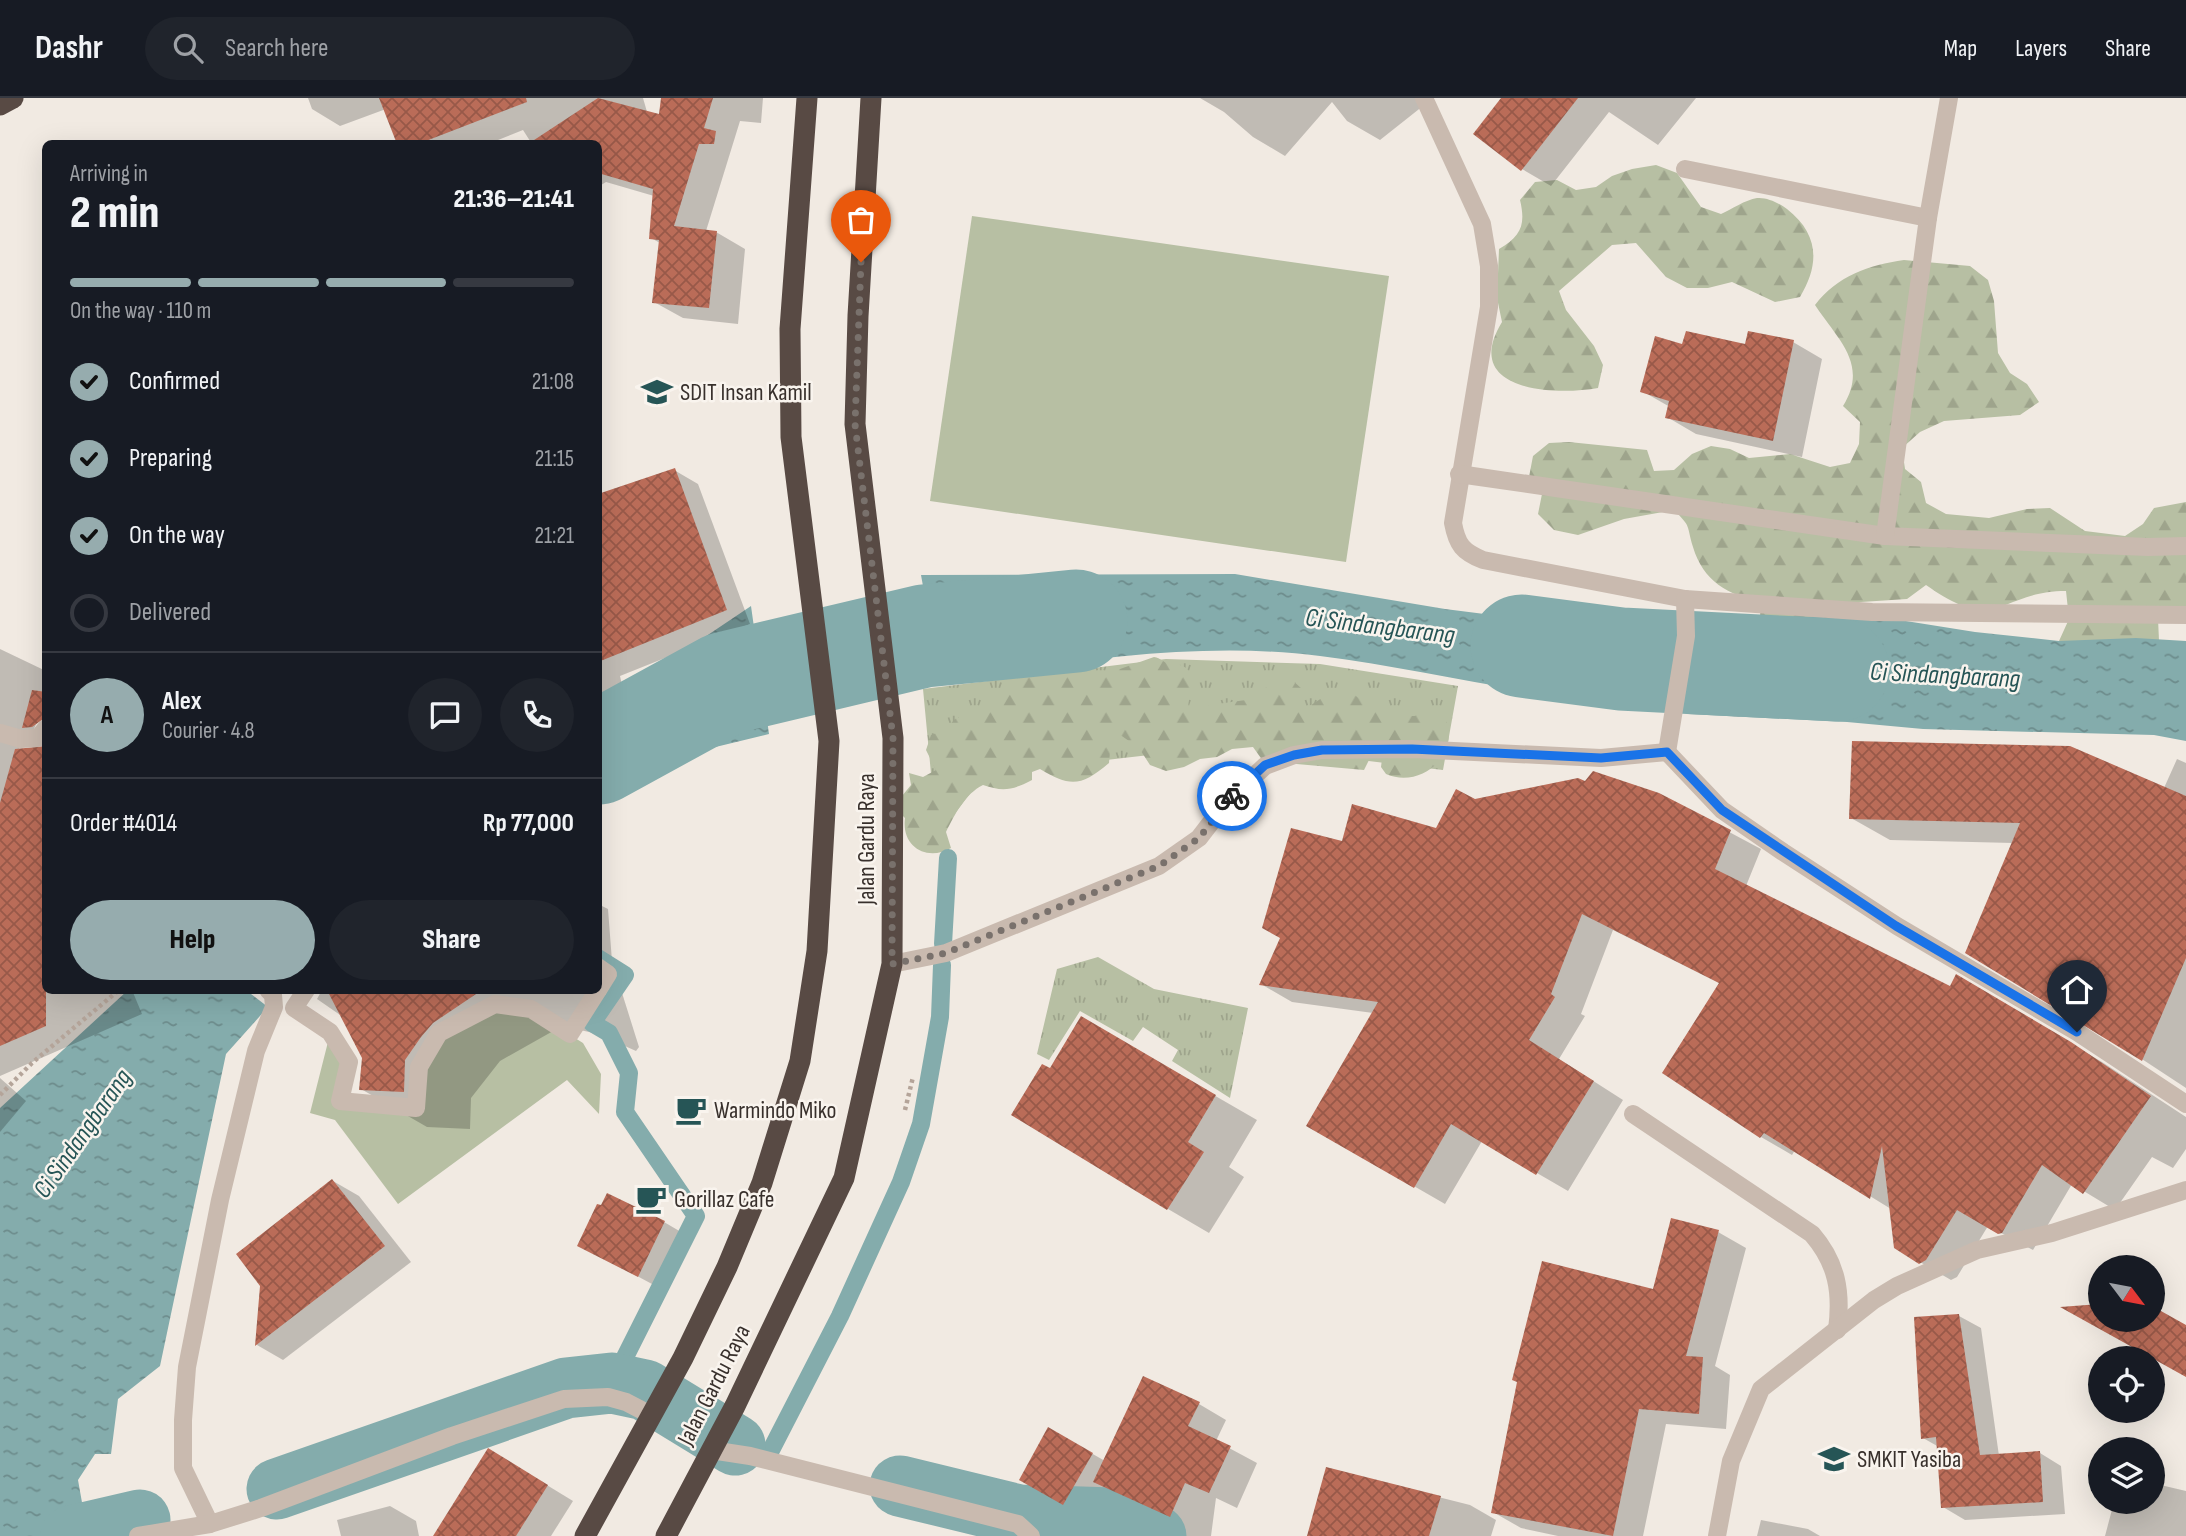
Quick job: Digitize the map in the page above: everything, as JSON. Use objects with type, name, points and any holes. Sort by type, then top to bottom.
[{"type":"highway","points":[[0,105],[13,98]]},
{"type":"highway","name":"Jalan Gardu Raya","points":[[585,1536],[683,1358],[727,1267],[762,1183],[800,1061],[817,951],[829,741],[803,550],[791,437],[790,329],[807,98]]},
{"type":"highway","name":"Jalan Gardu Raya","points":[[666,1536],[734,1406],[844,1178],[892,964],[893,738],[855,424],[858,316],[871,98]]},
{"type":"street","points":[[1424,98],[1482,224],[1489,266],[1489,307],[1452,523],[1456,540],[1464,553],[1483,561],[1685,600],[1872,612],[2186,615]]},
{"type":"street","points":[[1885,536],[1928,218],[1949,98]]},
{"type":"street","points":[[1685,169],[1928,218]]},
{"type":"street","points":[[1459,474],[1885,536],[2186,546]]},
{"type":"street","points":[[1667,752],[1686,636],[1685,600]]},
{"type":"street","points":[[0,733],[21,739],[38,738],[42,733]]},
{"type":"street","points":[[892,964],[946,953],[1159,866],[1199,838],[1229,799],[1265,765],[1294,755],[1322,750],[1412,749],[1601,758],[1667,752]]},
{"type":"street","points":[[1667,752],[1732,817],[1896,926],[2077,1032],[2186,1104]]},
{"type":"street","points":[[602,970],[608,974],[602,984]]},
{"type":"street","points":[[294,1009],[303,994]]},
{"type":"street","points":[[209,1524],[183,1468],[187,1367],[220,1200],[271,999],[294,1009],[330,1032],[349,1062],[340,1101],[416,1108],[419,1067],[439,1034],[495,1004],[531,1009],[570,1034],[595,994]]},
{"type":"street","points":[[1633,1114],[1812,1234],[1828,1253],[1836,1275],[1840,1302],[1837,1330]]},
{"type":"street","points":[[1717,1536],[1731,1461],[1761,1389],[1837,1330],[1897,1286],[1977,1250],[2052,1233],[2186,1190]]},
{"type":"street","points":[[138,1536],[209,1524],[261,1508],[452,1436],[564,1399],[608,1397],[652,1413]]},
{"type":"street","points":[[712,1446],[1018,1524],[1031,1536]]},
{"type":"path","points":[[0,1095],[32,1063],[114,994]]},
{"type":"green space","points":[[1656,165],[1677,173],[1701,207],[1721,214],[1761,198],[1780,205],[1798,219],[1813,250],[1811,273],[1800,297],[1775,302],[1732,282],[1708,288],[1687,288],[1666,277],[1636,243],[1612,245],[1559,291],[1566,310],[1594,346],[1603,365],[1598,388],[1558,391],[1537,389],[1517,384],[1502,375],[1493,363],[1492,345],[1502,322],[1497,298],[1499,249],[1520,229],[1520,200],[1535,182],[1557,180],[1576,190],[1596,187],[1612,176],[1632,169]]},
{"type":"green space","points":[[972,216],[1389,276],[1346,562],[930,501]]},
{"type":"green space","points":[[1904,260],[1970,266],[1988,280],[1994,301],[1998,353],[2010,373],[2027,384],[2039,402],[2020,415],[1944,421],[1920,432],[1902,448],[1905,469],[1921,482],[1926,503],[1946,514],[1989,518],[2027,509],[2050,508],[2085,531],[2125,536],[2143,524],[2154,508],[2186,502],[2186,615],[2158,618],[2159,641],[2059,641],[2069,619],[2066,591],[2043,593],[1984,610],[1969,608],[1950,600],[1926,585],[1907,599],[1861,602],[1837,608],[1836,630],[1777,634],[1760,617],[1761,602],[1718,585],[1703,569],[1697,559],[1689,530],[1674,510],[1624,519],[1578,535],[1554,530],[1538,514],[1542,494],[1529,477],[1533,456],[1549,443],[1569,442],[1647,450],[1654,471],[1674,470],[1692,454],[1711,446],[1730,449],[1749,458],[1790,454],[1830,467],[1850,463],[1859,444],[1860,422],[1843,406],[1850,391],[1852,365],[1841,341],[1815,305],[1833,286],[1844,279],[1878,265]]},
{"type":"green space","points":[[1154,657],[1169,664],[1180,665],[1190,673],[1190,714],[1210,705],[1253,699],[1270,684],[1291,679],[1302,689],[1301,705],[1308,707],[1325,696],[1347,690],[1372,707],[1385,704],[1393,716],[1444,716],[1448,742],[1436,764],[1413,777],[1400,778],[1386,774],[1381,767],[1382,759],[1371,756],[1364,770],[1263,761],[1253,747],[1232,749],[1217,757],[1200,759],[1184,767],[1166,771],[1150,765],[1139,748],[1119,734],[1111,740],[1109,763],[1091,777],[1075,782],[1068,781],[1040,769],[1032,772],[1032,780],[1013,788],[996,789],[983,785],[966,799],[949,825],[946,832],[951,848],[933,853],[917,849],[911,844],[907,837],[905,818],[899,812],[902,796],[911,785],[909,773],[923,777],[936,770],[926,750],[931,735],[945,730],[955,719],[975,710],[992,693],[1022,686],[1035,667],[1075,662],[1080,667],[1103,675]]},
{"type":"green space","points":[[1166,659],[1320,664],[1458,686],[1443,770],[1236,745],[985,774],[937,837],[923,689]]},
{"type":"green space","points":[[1098,957],[1154,989],[1248,1008],[1230,1098],[1172,1061],[1178,1050],[1143,1027],[1133,1041],[1080,1011],[1049,1060],[1037,1054],[1057,969]]},
{"type":"green space","points":[[495,1006],[530,1010],[583,1043],[601,1074],[599,1114],[567,1080],[398,1204],[335,1120],[310,1113],[330,1034],[347,1062],[340,1102],[418,1109],[420,1067],[441,1035]]},
{"type":"water","points":[[1235,574],[1445,609],[1668,637],[1655,705],[1571,698],[1362,662],[1272,652],[1177,652],[1082,661],[940,680],[921,575]]},
{"type":"water","points":[[751,606],[769,734],[629,768],[602,784],[602,706]]},
{"type":"water","points":[[1704,615],[1887,618],[1975,632],[2059,641],[2136,638],[2186,641],[2186,741],[2154,735],[1923,729],[1847,722],[1688,714]]},
{"type":"water","points":[[124,994],[251,994],[268,1007],[226,1054],[160,1366],[118,1399],[111,1454],[95,1454],[78,1480],[88,1536],[0,1536],[0,1108]]},
{"type":"building","points":[[379,98],[526,98],[527,102],[428,140],[395,140]]},
{"type":"building","points":[[598,98],[659,114],[661,98],[713,98],[704,128],[716,131],[714,144],[699,144],[674,226],[717,231],[709,308],[652,303],[659,240],[649,239],[653,189],[602,174],[602,140],[534,140]]},
{"type":"building","points":[[1501,98],[1578,98],[1521,171],[1473,134]]},
{"type":"building","points":[[1686,331],[1745,344],[1748,331],[1794,340],[1773,441],[1665,418],[1669,401],[1640,392],[1655,336],[1682,344]]},
{"type":"building","points":[[675,468],[727,610],[602,660],[602,493]]},
{"type":"building","points":[[32,690],[42,691],[42,720],[32,727],[22,728]]},
{"type":"building","points":[[1852,741],[2070,746],[2186,796],[2186,958],[2142,1061],[1965,953],[2020,823],[1849,819]]},
{"type":"building","points":[[42,746],[42,994],[46,994],[46,1026],[0,1046],[0,803],[15,749]]},
{"type":"building","points":[[1593,771],[1659,793],[1731,830],[1715,869],[1950,986],[1956,974],[2071,1042],[2151,1096],[2083,1194],[2042,1165],[2002,1233],[1998,1234],[1957,1210],[1926,1260],[1919,1264],[1894,1248],[1882,1146],[1870,1199],[1764,1133],[1760,1138],[1662,1073],[1719,983],[1582,914],[1551,994],[1555,997],[1529,1040],[1594,1081],[1536,1175],[1451,1124],[1414,1188],[1306,1126],[1378,1002],[1259,985],[1280,938],[1262,928],[1291,828],[1342,841],[1352,804],[1436,828],[1456,789],[1475,799],[1578,778],[1585,781]]},
{"type":"building","points":[[329,994],[476,994],[433,1023],[421,1037],[405,1060],[404,1092],[359,1090],[362,1058]]},
{"type":"building","points":[[1081,1016],[1216,1095],[1188,1142],[1204,1152],[1167,1210],[1011,1115],[1042,1064],[1050,1068]]},
{"type":"building","points":[[332,1179],[385,1246],[255,1346],[260,1286],[236,1254]]},
{"type":"building","points":[[607,1193],[665,1221],[638,1277],[577,1246],[597,1204],[601,1205]]},
{"type":"building","points":[[1671,1218],[1719,1230],[1686,1356],[1703,1357],[1699,1414],[1639,1409],[1613,1536],[1491,1513],[1517,1382],[1512,1380],[1542,1261],[1653,1289]]},
{"type":"building","points":[[2088,1305],[2088,1323],[2060,1307]]},
{"type":"building","points":[[2165,1313],[2186,1325],[2186,1377],[2165,1365],[2165,1346],[2130,1346],[2105,1332],[2165,1332]]},
{"type":"building","points":[[1959,1314],[1980,1455],[2040,1451],[2043,1502],[1941,1508],[1936,1437],[1921,1439],[1914,1317]]},
{"type":"building","points":[[1143,1376],[1200,1402],[1188,1426],[1231,1446],[1209,1493],[1185,1483],[1170,1517],[1093,1482]]},
{"type":"building","points":[[1048,1427],[1093,1453],[1063,1505],[1019,1480]]},
{"type":"building","points":[[488,1448],[548,1485],[516,1536],[433,1536]]},
{"type":"building","points":[[1326,1467],[1441,1496],[1429,1536],[1307,1536]]},
{"type":"waterway","name":"Ci Sindangbarang","points":[[602,751],[726,683],[924,636],[1076,621]]},
{"type":"waterway","name":"Ci Sindangbarang","points":[[1522,646],[1621,659],[1838,670]]},
{"type":"waterway","points":[[943,944],[948,858]]},
{"type":"waterway","points":[[602,961],[625,975],[592,1023],[609,1033],[629,1073],[625,1112],[696,1216],[612,1383]]},
{"type":"waterway","points":[[769,1454],[840,1316],[901,1182],[921,1124],[940,1017],[942,965]]},
{"type":"waterway","points":[[277,1489],[566,1388],[612,1383],[645,1390],[735,1445]]},
{"type":"waterway","points":[[900,1486],[1019,1515],[1113,1518],[1156,1536]]},
{"type":"waterway","points":[[71,1536],[140,1520]]},
{"type":"way so far","points":[[861,262],[855,424],[893,738],[892,964],[946,953],[1159,866],[1199,838],[1232,796]]},
{"type":"place","name":"SDIT Insan Kamil","points":[[657,392]]},
{"type":"place","name":"Warmindo Miko","points":[[691,1110]]},
{"type":"place","name":"Gorillaz Cafe","points":[[651,1199]]},
{"type":"place","name":"SMKIT Yasiba","points":[[1834,1459]]},
{"type":"route","points":[[1232,796],[1265,765],[1294,755],[1322,750],[1412,749],[1601,758],[1667,752],[1722,810],[1783,852],[1896,926],[2077,1032]]}]
